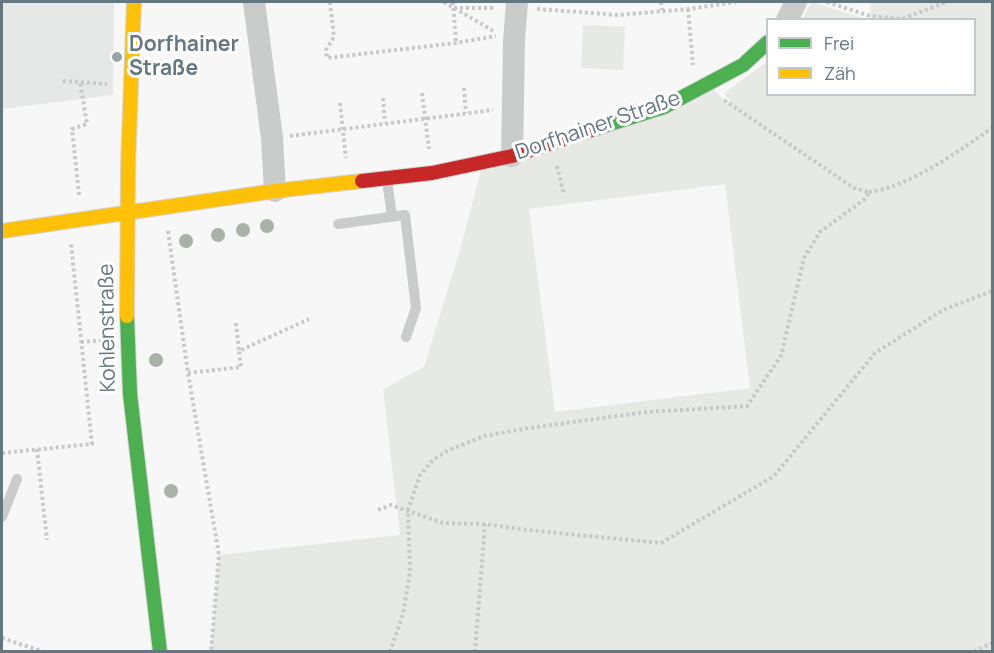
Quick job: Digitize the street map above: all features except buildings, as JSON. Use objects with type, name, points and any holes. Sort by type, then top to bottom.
[{"type":"street","name":"Kohlenstraße","points":[[134,2],[126,293],[130,394],[160,651]]},
{"type":"street","points":[[254,2],[272,138],[275,191]]},
{"type":"street","points":[[788,18],[796,2]]},
{"type":"street","points":[[513,156],[512,108],[516,12]]},
{"type":"street","name":"Dorfhainer Straße","points":[[2,231],[275,191],[432,173],[513,156],[664,107],[743,65],[766,44]]},
{"type":"lane","points":[[387,178],[392,216]]},
{"type":"lane","points":[[338,224],[405,215],[416,308],[406,337]]},
{"type":"lane","points":[[2,517],[5,501],[17,479]]},
{"type":"path","points":[[330,2],[334,37],[326,50],[327,58],[456,43],[500,35],[444,2]]},
{"type":"path","points":[[453,2],[456,43]]},
{"type":"path","points":[[661,2],[662,10]]},
{"type":"path","points":[[454,8],[620,15],[736,2]]},
{"type":"path","points":[[827,2],[870,16],[892,18]]},
{"type":"path","points":[[906,18],[946,2]]},
{"type":"path","points":[[688,9],[696,92]]},
{"type":"path","points":[[63,81],[114,85]]},
{"type":"path","points":[[2,453],[92,444],[75,220],[72,129],[87,124],[80,82]]},
{"type":"path","points":[[709,85],[725,102],[854,188],[869,192],[884,190],[913,178],[993,128]]},
{"type":"path","points":[[464,88],[466,113]]},
{"type":"path","points":[[422,93],[432,173]]},
{"type":"path","points":[[383,98],[385,123]]},
{"type":"path","points":[[340,102],[350,183]]},
{"type":"path","points":[[272,138],[343,127],[512,108]]},
{"type":"path","points":[[551,145],[564,195]]},
{"type":"path","points":[[390,651],[403,614],[410,572],[408,510],[420,475],[433,460],[447,451],[484,436],[529,428],[647,412],[747,406],[781,356],[804,258],[820,232],[865,199],[869,192]]},
{"type":"path","points":[[165,208],[188,373],[219,555],[211,651]]},
{"type":"path","points":[[378,510],[390,505],[443,523],[485,524],[661,543],[774,476],[875,353],[943,310],[993,291]]},
{"type":"path","points":[[239,351],[309,319]]},
{"type":"path","points":[[188,373],[241,369],[236,323]]},
{"type":"path","points":[[37,449],[47,540]]},
{"type":"path","points":[[475,651],[485,524]]},
{"type":"path","points":[[2,638],[44,651]]},
{"type":"path","points":[[974,651],[984,649],[993,643]]},
{"type":"shaded area","points":[[2,2],[114,2],[113,95],[2,109]]},
{"type":"shaded area","points":[[812,2],[863,18],[803,18]]},
{"type":"shaded area","points":[[871,2],[992,2],[992,651],[211,652],[219,555],[400,535],[383,389],[424,367],[462,243],[483,162],[709,85],[725,101],[730,101],[724,93],[766,63],[766,96],[976,96],[976,18],[870,18]],"holes":[[[725,184],[750,388],[555,412],[529,209]]]},
{"type":"shaded area","points":[[583,25],[625,27],[623,70],[581,68]]},
{"type":"traffic: fast","points":[[594,129],[664,107],[743,65],[766,44]]},
{"type":"traffic: fast","points":[[127,316],[130,394],[160,652]]},
{"type":"traffic: slow","points":[[127,316],[128,166],[134,2]]},
{"type":"traffic: slow","points":[[2,231],[275,191],[362,181]]},
{"type":"traffic: jam","points":[[362,181],[432,173],[512,156],[594,129]]},
{"type":"place","name":"Dorfhainer Straße","points":[[117,57]]}]
